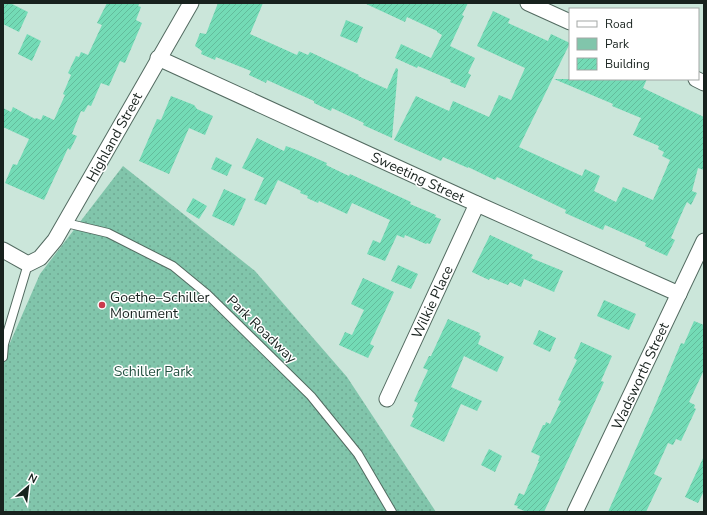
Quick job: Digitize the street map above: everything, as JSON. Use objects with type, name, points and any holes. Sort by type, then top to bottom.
[{"type":"street","name":"Highland Street","points":[[28,264],[40,258],[55,240],[158,58],[191,3]]},
{"type":"street","points":[[528,3],[569,22]]},
{"type":"street","name":"Sweeting Street","points":[[158,58],[477,204],[679,294]]},
{"type":"street","name":"Wilkie Place","points":[[387,399],[477,204]]},
{"type":"street","name":"Wadsworth Street","points":[[575,512],[704,240]]},
{"type":"street","points":[[3,250],[28,264]]},
{"type":"lane","name":"Park Roadway","points":[[66,222],[108,233],[130,244],[173,266],[207,294],[311,396],[358,454],[392,512]]},
{"type":"lane","points":[[3,357],[4,344],[28,264]]},
{"type":"green space","name":"Schiller Park","points":[[123,166],[255,271],[347,377],[436,512],[3,512],[3,359],[40,274]]},
{"type":"building","points":[[3,3],[10,3],[28,12],[19,32],[3,24]]},
{"type":"building","points":[[107,3],[140,3],[138,6],[141,7],[136,20],[142,23],[125,63],[120,61],[109,86],[101,83],[91,106],[88,105],[84,112],[81,111],[72,134],[77,136],[70,150],[68,148],[44,200],[5,183],[13,164],[17,165],[29,139],[3,127],[3,108],[11,112],[13,107],[35,119],[41,120],[43,115],[54,120],[65,95],[63,94],[71,75],[68,73],[76,56],[79,57],[81,52],[88,55],[102,25],[97,23]]},
{"type":"building","points":[[218,3],[263,3],[250,34],[297,55],[299,51],[308,55],[310,52],[387,89],[396,68],[398,69],[392,138],[363,125],[364,123],[332,108],[331,111],[314,103],[314,101],[267,80],[266,83],[249,75],[251,71],[216,57],[215,60],[201,54],[202,51],[195,46],[200,33],[206,34]]},
{"type":"building","points":[[364,3],[468,3],[462,15],[464,16],[450,46],[475,58],[468,73],[471,75],[465,88],[450,82],[451,80],[418,66],[417,68],[395,58],[401,44],[431,58],[442,35],[437,31],[407,17],[405,22]]},
{"type":"building","points":[[493,11],[510,19],[508,23],[548,41],[551,34],[569,43],[519,147],[582,176],[585,169],[600,176],[594,191],[616,202],[623,187],[653,200],[670,160],[662,156],[664,152],[658,149],[659,146],[633,135],[641,118],[612,106],[613,104],[554,79],[647,80],[643,88],[704,117],[704,170],[698,168],[692,191],[697,193],[691,205],[687,202],[684,208],[671,238],[675,240],[667,256],[645,246],[646,243],[605,225],[603,230],[565,213],[566,210],[497,177],[495,180],[443,157],[441,161],[394,140],[416,96],[449,111],[453,101],[489,117],[499,95],[511,100],[525,68],[477,46]]},
{"type":"building","points":[[346,20],[363,27],[357,43],[340,36]]},
{"type":"building","points":[[27,34],[41,41],[32,61],[18,54]]},
{"type":"building","points":[[171,96],[194,105],[197,109],[213,116],[205,135],[189,128],[169,174],[139,161],[157,119],[161,120]]},
{"type":"building","points":[[257,138],[284,151],[286,146],[297,150],[327,163],[326,165],[349,176],[350,174],[411,202],[410,204],[436,215],[435,217],[441,219],[430,244],[426,244],[405,235],[404,238],[397,235],[385,261],[367,254],[373,240],[380,243],[390,220],[352,203],[347,214],[319,201],[318,203],[307,198],[308,196],[300,193],[301,191],[278,180],[266,205],[254,200],[264,178],[242,168]]},
{"type":"building","points":[[216,157],[232,165],[227,176],[211,169]]},
{"type":"building","points":[[224,189],[246,199],[234,226],[212,216]]},
{"type":"building","points":[[193,198],[207,206],[199,219],[186,211]]},
{"type":"building","points":[[490,235],[533,255],[531,258],[563,271],[554,292],[524,279],[521,287],[510,282],[508,285],[490,278],[489,280],[472,272]]},
{"type":"building","points":[[398,265],[418,274],[411,289],[391,281]]},
{"type":"building","points":[[363,278],[394,292],[370,344],[374,346],[368,358],[339,345],[345,332],[352,335],[364,310],[351,304]]},
{"type":"building","points":[[604,300],[636,314],[629,330],[597,316]]},
{"type":"building","points":[[448,319],[480,333],[479,335],[481,336],[478,344],[504,357],[497,372],[464,356],[451,387],[482,401],[477,411],[461,404],[444,442],[410,426],[418,403],[414,401],[428,370],[423,368],[429,356],[431,356]]},
{"type":"building","points":[[694,321],[704,325],[704,370],[689,402],[695,405],[694,408],[696,409],[681,441],[676,439],[673,445],[668,443],[654,474],[662,478],[646,512],[608,512],[681,343],[684,344]]},
{"type":"building","points":[[539,330],[556,338],[550,352],[533,344]]},
{"type":"building","points":[[581,342],[612,356],[601,381],[604,382],[544,512],[527,512],[517,508],[518,506],[514,505],[519,493],[524,495],[539,461],[540,456],[531,452],[543,425],[545,425],[546,422],[550,424],[561,401],[558,400],[577,360],[574,358]]},
{"type":"building","points":[[489,449],[502,456],[495,472],[481,465]]},
{"type":"building","points":[[704,456],[704,491],[698,503],[685,497]]},
{"type":"place","name":"Goethe–Schiller Monument","points":[[102,305]]}]
